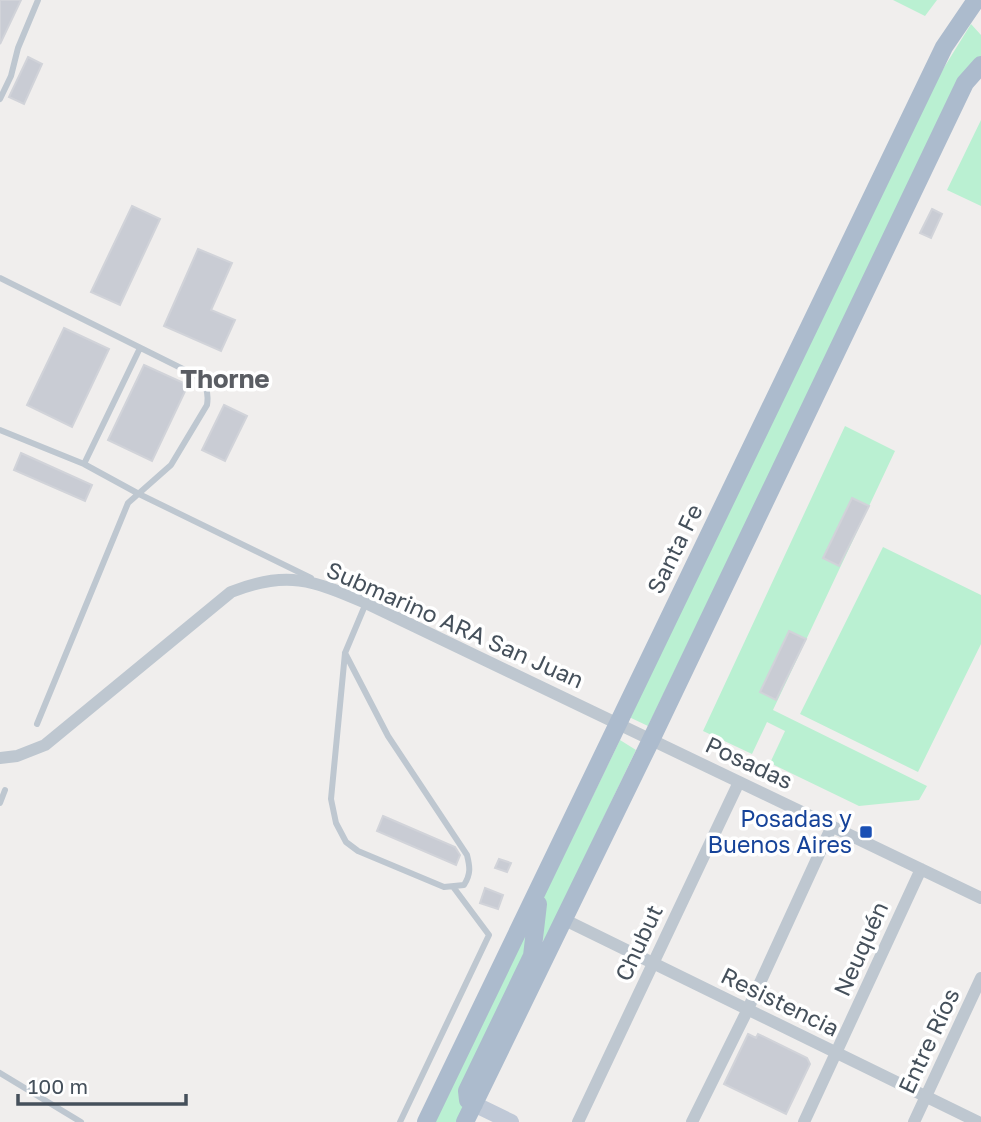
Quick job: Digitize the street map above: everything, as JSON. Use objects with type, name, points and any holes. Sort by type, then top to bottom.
[{"type":"main road","points":[[975,0],[981,17]]},
{"type":"main road","name":"Santa Fe","points":[[426,1122],[944,47],[975,0]]},
{"type":"main road","points":[[465,1122],[965,83],[981,65]]},
{"type":"main road","points":[[474,1104],[467,1098],[468,1088],[532,956],[540,890]]},
{"type":"street","name":"Submarino ARA San Juan","points":[[0,758],[32,752],[45,745],[231,592],[265,580],[284,579],[329,587],[366,603],[651,740]]},
{"type":"street","name":"Posadas","points":[[651,740],[981,898]]},
{"type":"street","name":"Chubut","points":[[578,1122],[739,782]]},
{"type":"street","points":[[692,1122],[747,1011],[832,825]]},
{"type":"street","name":"Neuquén","points":[[804,1122],[921,869]]},
{"type":"street","name":"Resistencia","points":[[563,919],[978,1122]]},
{"type":"street","name":"Entre Ríos","points":[[914,1122],[981,978]]},
{"type":"street","points":[[474,1104],[511,1122]]},
{"type":"lane","points":[[0,99],[38,0]]},
{"type":"lane","points":[[0,278],[195,375],[202,380],[208,396],[207,405],[181,452],[159,477],[128,503],[37,724]]},
{"type":"lane","points":[[85,464],[141,348]]},
{"type":"lane","points":[[0,430],[85,464],[139,494],[329,587]]},
{"type":"lane","points":[[345,653],[388,736],[467,855],[469,877],[464,885],[444,887],[358,851],[346,842],[335,823],[331,799],[345,653],[366,603]]},
{"type":"lane","points":[[0,803],[5,790]]},
{"type":"lane","points":[[400,1122],[489,935],[454,888]]},
{"type":"lane","points":[[0,1073],[81,1122]]},
{"type":"green space","points":[[893,0],[937,0],[925,16]]},
{"type":"green space","points":[[971,24],[981,35],[981,57],[961,76],[648,726],[629,717],[940,74]]},
{"type":"green space","points":[[981,120],[981,206],[947,190]]},
{"type":"green space","points":[[845,426],[895,451],[773,710],[927,786],[919,800],[859,806],[770,763],[785,731],[767,722],[752,754],[703,731]]},
{"type":"green space","points":[[883,547],[981,595],[981,644],[918,772],[800,714]]},
{"type":"green space","points":[[620,740],[636,750],[543,944],[544,896]]},
{"type":"green space","points":[[532,921],[529,952],[458,1122],[435,1122]]},
{"type":"building","points":[[0,0],[21,0],[0,44]]},
{"type":"building","points":[[28,57],[42,64],[24,104],[9,97]]},
{"type":"building","points":[[132,206],[160,219],[120,305],[91,292]]},
{"type":"building","points":[[932,209],[942,214],[931,238],[920,233]]},
{"type":"building","points":[[198,249],[232,263],[211,310],[235,320],[221,351],[164,326]]},
{"type":"building","points":[[64,328],[109,349],[72,427],[27,405]]},
{"type":"building","points":[[144,365],[188,385],[152,461],[108,440]]},
{"type":"building","points":[[224,405],[247,416],[225,461],[202,450]]},
{"type":"building","points":[[21,453],[92,485],[85,501],[14,470]]},
{"type":"building","points":[[852,498],[869,506],[839,566],[823,558]]},
{"type":"building","points":[[789,631],[806,639],[776,700],[760,692]]},
{"type":"building","points":[[383,816],[455,847],[460,855],[456,865],[377,831]]},
{"type":"building","points":[[499,859],[511,863],[507,872],[495,868]]},
{"type":"building","points":[[485,888],[503,895],[498,909],[480,903]]},
{"type":"building","points":[[748,1034],[756,1038],[758,1034],[807,1058],[810,1064],[786,1114],[724,1084]]},
{"type":"place","name":"Posadas y Buenos Aires","points":[[866,832]]},
{"type":"district","name":"Thorne","points":[[225,379]]}]
